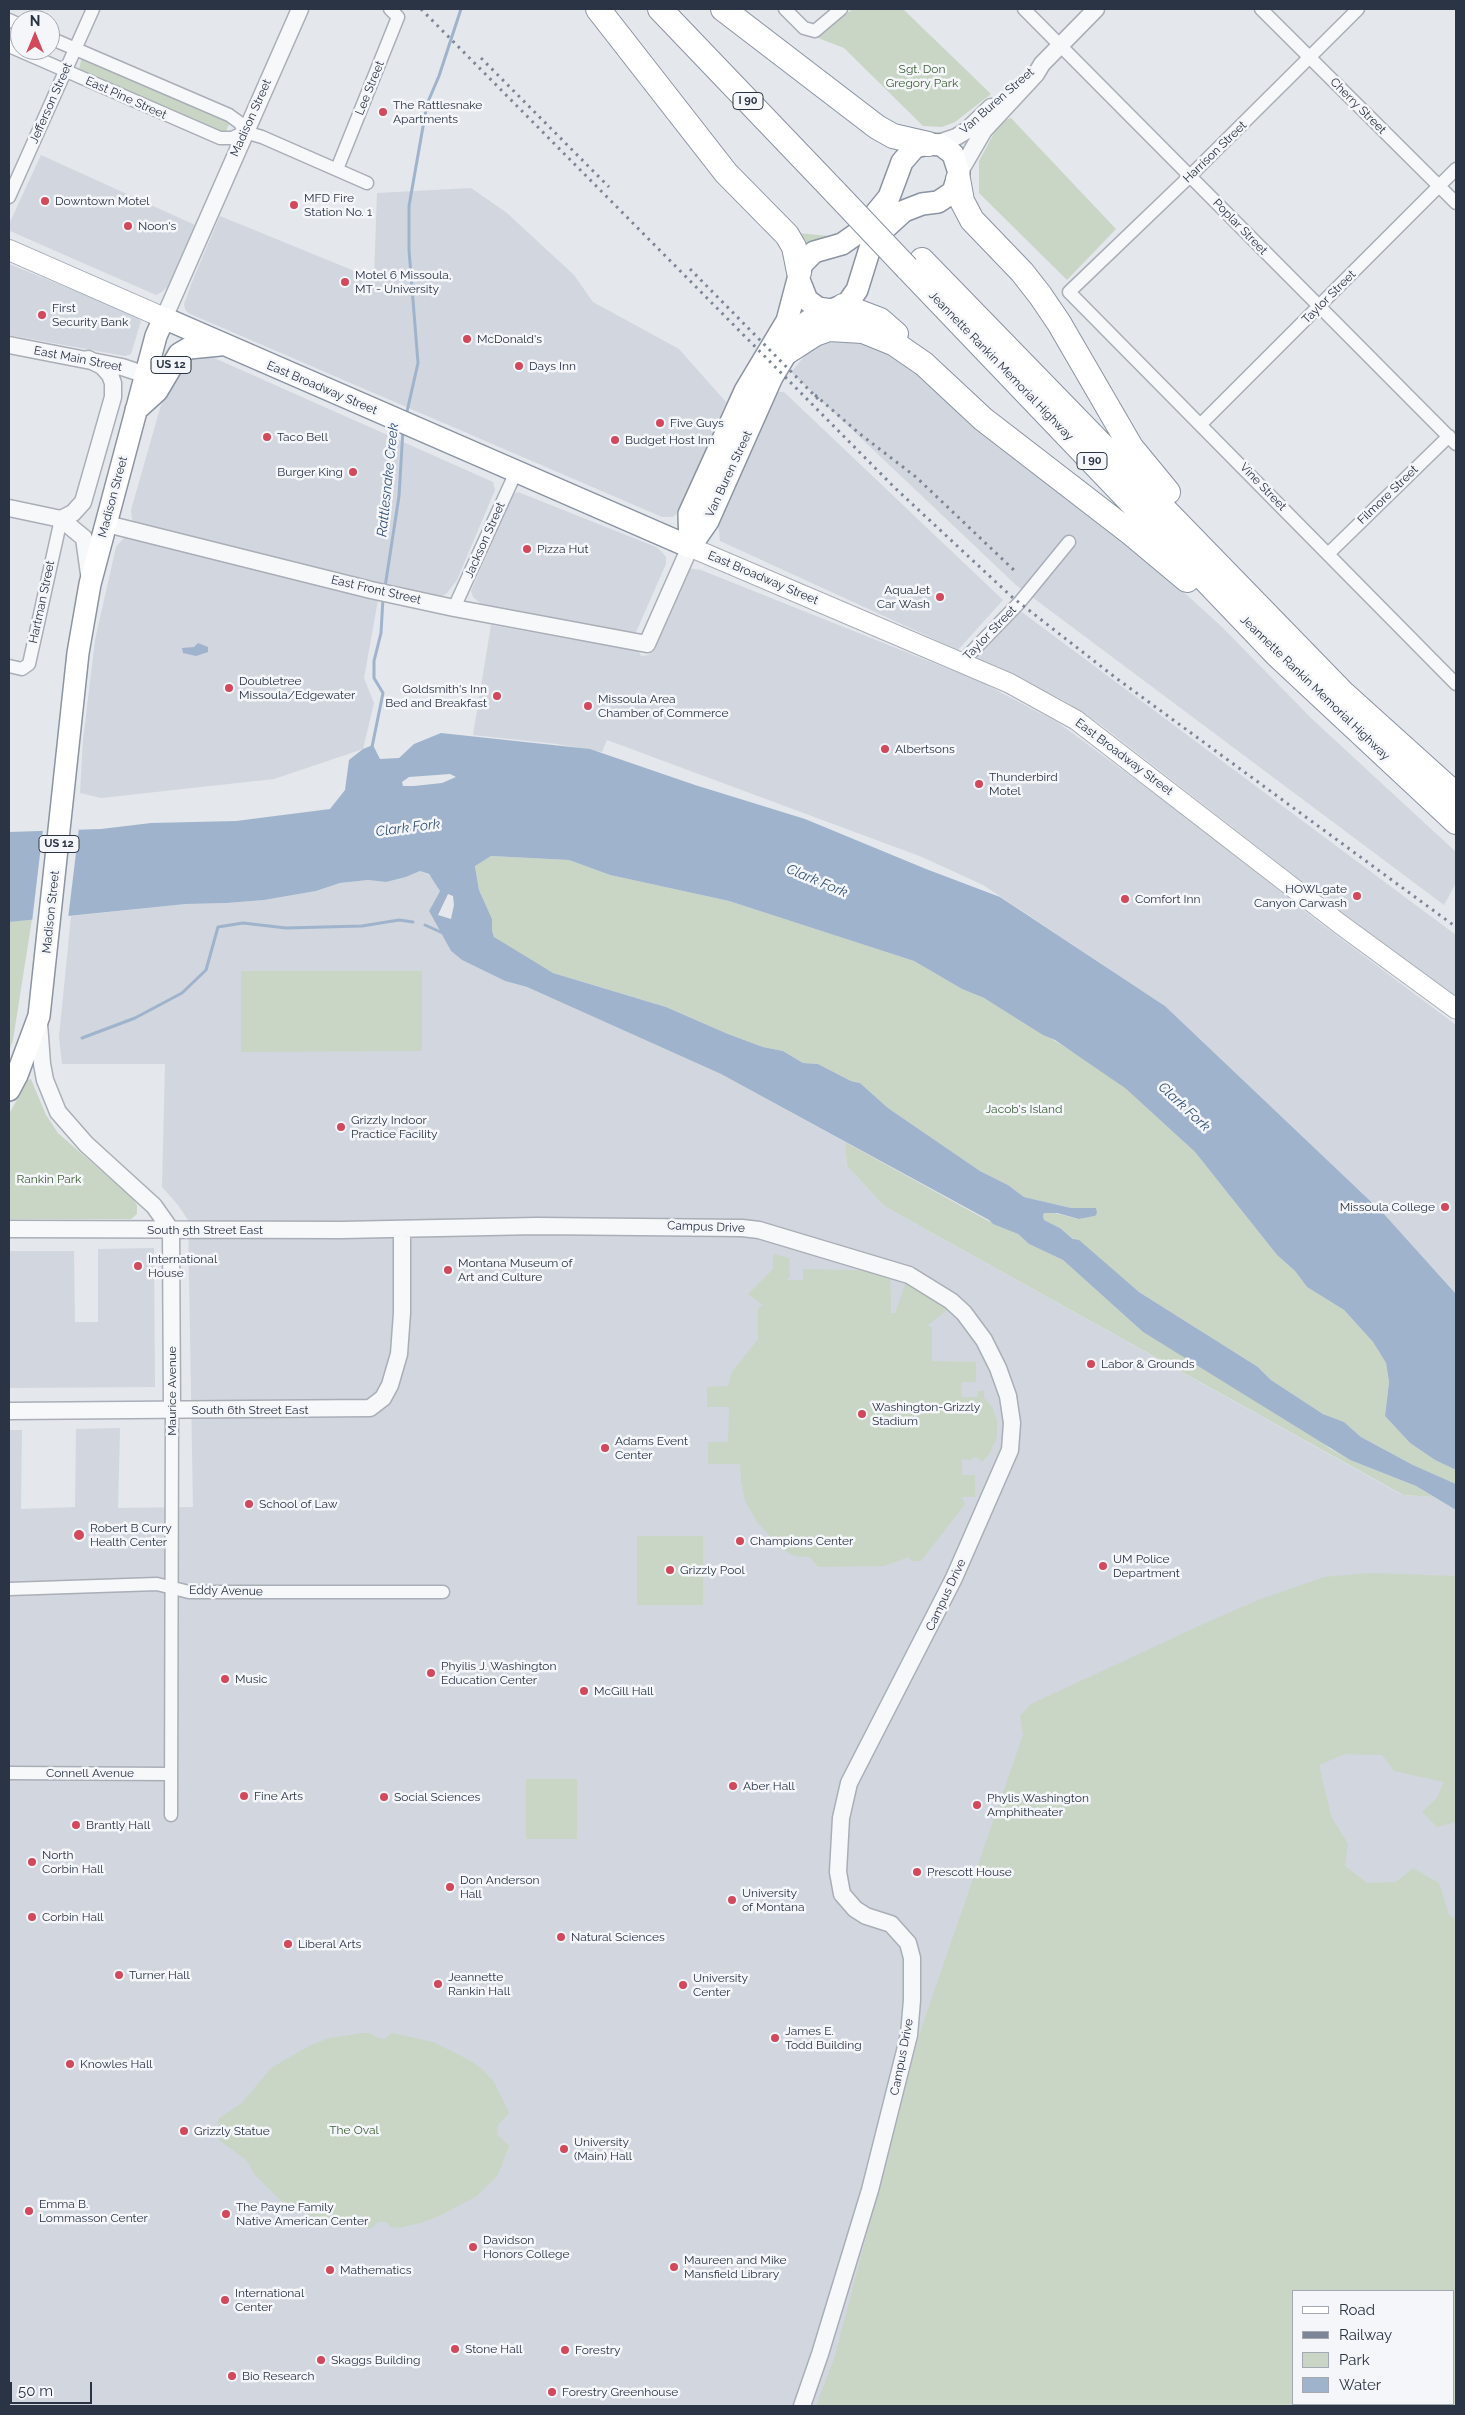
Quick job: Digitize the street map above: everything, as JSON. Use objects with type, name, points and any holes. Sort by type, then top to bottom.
[{"type":"highway","points":[[598,9],[726,173],[787,235],[794,247],[799,276],[807,300],[880,320],[983,419],[1132,534],[1277,655]]},
{"type":"highway","name":"Jeannette Rankin Memorial Highway","points":[[660,9],[842,188],[913,262],[1277,655],[1456,822]]},
{"type":"highway","name":"Jeannette Rankin Memorial Highway","points":[[682,9],[842,188]]},
{"type":"highway","points":[[723,9],[877,127],[892,136],[946,148],[953,154],[962,201],[972,220],[1022,272],[1040,295],[1059,323],[1131,447],[1255,601]]},
{"type":"highway","name":"Van Buren Street","points":[[690,546],[689,514],[746,391],[787,321],[799,276],[807,257],[814,252],[842,244],[862,230],[882,207],[898,176],[902,162],[908,153],[915,147],[931,144]]},
{"type":"highway","points":[[898,176],[907,194],[922,204]]},
{"type":"highway","name":"Van Buren Street","points":[[690,546],[708,521],[772,377],[808,321],[854,295],[871,245],[881,232],[904,211],[922,204],[945,199],[953,192],[958,176]]},
{"type":"highway","points":[[826,249],[842,252],[850,258],[856,269],[858,280]]},
{"type":"highway","name":"Jeannette Rankin Memorial Highway","points":[[913,262],[1255,601],[1344,694],[1456,795]]},
{"type":"highway","name":"East Broadway Street","points":[[164,318],[222,345],[690,546]]},
{"type":"highway","name":"Madison Street","points":[[39,1016],[78,652],[90,584],[156,336],[164,318]]},
{"type":"highway","points":[[787,352],[815,334],[830,330],[848,329],[877,335],[895,344],[924,364]]},
{"type":"highway","name":"US 12","points":[[136,410],[157,391],[179,354],[189,348],[222,345]]},
{"type":"highway","name":"US 12","points":[[9,1090],[17,1075],[39,1016]]},
{"type":"main road","name":"East Broadway Street","points":[[9,250],[164,318]]},
{"type":"main road","name":"East Broadway Street","points":[[690,546],[1024,690],[1076,720],[1340,924],[1456,1009]]},
{"type":"street","name":"Jefferson Street","points":[[9,197],[93,9]]},
{"type":"street","name":"Madison Street","points":[[164,318],[300,9]]},
{"type":"street","name":"Lee Street","points":[[337,170],[398,17],[390,9]]},
{"type":"street","points":[[785,9],[804,28],[815,30],[841,9]]},
{"type":"street","name":"Poplar Street","points":[[1024,9],[1452,440]]},
{"type":"street","points":[[1042,64],[1096,9]]},
{"type":"street","name":"Cherry Street","points":[[1261,9],[1456,203]]},
{"type":"street","name":"Harrison Street","points":[[1069,292],[1190,176],[1358,9]]},
{"type":"street","name":"East Pine Street","points":[[60,42],[228,115],[240,123],[245,132]]},
{"type":"street","name":"East Pine Street","points":[[9,46],[220,138],[232,138],[245,132],[262,137],[367,183]]},
{"type":"street","name":"Van Buren Street","points":[[931,144],[956,137],[966,131],[1029,70],[1042,64]]},
{"type":"street","name":"Van Buren Street","points":[[958,176],[984,130],[1036,74],[1042,64]]},
{"type":"street","name":"Taylor Street","points":[[1201,424],[1456,169]]},
{"type":"street","name":"Vine Street","points":[[1069,292],[1456,684]]},
{"type":"street","name":"East Main Street","points":[[9,345],[122,367],[146,375]]},
{"type":"street","points":[[61,520],[73,513],[83,502],[113,397],[113,383],[110,375],[102,366],[88,360]]},
{"type":"street","name":"Filmore Street","points":[[1328,554],[1452,440]]},
{"type":"street","name":"Jackson Street","points":[[454,608],[516,472]]},
{"type":"street","points":[[9,508],[61,520],[84,538],[87,548],[90,584]]},
{"type":"street","name":"Hartman Street","points":[[9,666],[22,669],[29,664],[61,520]]},
{"type":"street","name":"East Front Street","points":[[107,524],[396,596],[648,644],[690,546]]},
{"type":"street","name":"Taylor Street","points":[[961,663],[1019,603],[1069,542]]},
{"type":"street","name":"US 12","points":[[39,1016],[45,1080],[58,1112],[86,1144],[154,1206],[171,1230]]},
{"type":"street","name":"Campus Drive","points":[[402,1229],[522,1226],[714,1226],[760,1230],[910,1275],[951,1302],[964,1313],[984,1340],[1004,1381],[1012,1423],[1010,1450],[1006,1463],[920,1648],[849,1783],[842,1813],[838,1872],[842,1894],[854,1909],[866,1916],[891,1924],[908,1943],[912,1958],[912,2000],[909,2035],[870,2190],[802,2406]]},
{"type":"street","name":"South 5th Street East","points":[[9,1229],[402,1229]]},
{"type":"street","name":"South 6th Street East","points":[[9,1410],[370,1408],[383,1398],[390,1385],[399,1354],[402,1313],[402,1229]]},
{"type":"street","name":"Maurice Avenue","points":[[171,1230],[171,1815]]},
{"type":"street","name":"Eddy Avenue","points":[[9,1588],[157,1584],[189,1592],[443,1592]]},
{"type":"street","name":"Connell Avenue","points":[[9,1773],[170,1774]]},
{"type":"shaded area","points":[[41,155],[195,225],[168,286],[162,292],[156,295],[10,231],[9,224]]},
{"type":"shaded area","points":[[471,188],[507,213],[574,275],[593,302],[679,349],[726,402],[683,504],[673,517],[662,517],[188,313],[185,309],[184,304],[192,282],[220,216],[374,279],[377,193]]},
{"type":"shaded area","points":[[9,264],[135,315],[141,321],[131,354],[125,356],[9,335]]},
{"type":"shaded area","points":[[846,339],[868,342],[900,358],[1110,525],[1222,627],[1312,719],[1456,852],[1456,883],[1444,905],[1016,585],[791,372],[809,351],[825,342]]},
{"type":"shaded area","points":[[203,353],[493,482],[495,490],[457,580],[447,593],[441,597],[142,526],[132,520],[131,510],[161,405],[179,358]]},
{"type":"shaded area","points":[[778,392],[784,392],[1003,600],[958,650],[720,541],[718,525]]},
{"type":"shaded area","points":[[518,492],[656,547],[662,552],[666,557],[666,564],[636,632],[627,634],[481,604],[473,597],[471,591],[513,494]]},
{"type":"shaded area","points":[[124,538],[133,538],[378,600],[364,678],[374,703],[363,749],[274,779],[101,798],[80,793],[83,740],[95,640],[116,547]]},
{"type":"shaded area","points":[[687,568],[701,570],[981,682],[1057,722],[1192,821],[1320,923],[1456,1025],[1456,1294],[1384,1214],[1165,1006],[983,885],[922,857],[607,740],[602,752],[557,744],[473,735],[491,625],[639,651],[641,656],[648,655],[653,651]]},
{"type":"shaded area","points":[[1019,610],[1456,935],[1456,997],[1358,925],[1100,724],[1063,700],[972,657]]},
{"type":"shaded area","name":"University of Montana","points":[[420,871],[429,875],[440,891],[429,911],[451,951],[462,960],[505,981],[527,987],[721,1074],[845,1142],[847,1166],[884,1206],[1402,1495],[1434,1497],[1456,1510],[1456,2406],[9,2406],[9,1430],[22,1430],[21,1509],[75,1507],[76,1429],[120,1428],[118,1508],[193,1507],[188,1220],[162,1187],[165,1064],[62,1064],[59,1037],[71,916],[186,904],[264,900],[316,891],[340,883],[368,880],[386,882]]},
{"type":"shaded area","points":[[154,1248],[155,1387],[9,1388],[9,1251],[74,1251],[75,1322],[98,1322],[98,1249]]},
{"type":"green space","name":"Sgt. Don Gregory Park","points":[[853,9],[903,9],[991,94],[955,122],[942,127],[923,126],[844,48],[813,36]]},
{"type":"green space","points":[[81,60],[85,60],[227,121],[229,124],[226,131],[223,132],[79,70]]},
{"type":"green space","points":[[1011,118],[1116,229],[1067,280],[979,193],[979,161],[1000,122]]},
{"type":"green space","points":[[798,233],[829,236],[836,236],[806,251]]},
{"type":"green space","name":"Jacob's Island","points":[[491,856],[569,860],[610,875],[729,901],[914,961],[962,989],[984,998],[1098,1067],[1125,1088],[1195,1152],[1277,1255],[1295,1271],[1307,1287],[1344,1310],[1373,1342],[1386,1363],[1389,1382],[1385,1416],[1410,1443],[1435,1460],[1456,1470],[1456,1484],[1413,1465],[1361,1437],[1344,1422],[1323,1414],[1271,1380],[1258,1367],[1139,1292],[1060,1228],[1044,1220],[1043,1216],[1044,1213],[1050,1212],[1079,1219],[1095,1216],[1089,1209],[1071,1208],[1024,1197],[1008,1185],[980,1171],[888,1108],[860,1083],[851,1081],[818,1064],[803,1063],[783,1051],[763,1047],[728,1034],[666,1007],[553,973],[511,950],[494,937],[492,919],[479,890],[475,865]]},
{"type":"green space","points":[[32,919],[13,1040],[9,1051],[9,922]]},
{"type":"green space","points":[[241,971],[422,971],[422,1051],[241,1052]]},
{"type":"green space","name":"Rankin Park","points":[[31,1079],[46,1115],[58,1133],[132,1198],[137,1205],[137,1214],[131,1219],[9,1219],[9,1114],[28,1080]]},
{"type":"green space","points":[[845,1142],[994,1224],[1018,1234],[1029,1244],[1063,1260],[1143,1332],[1319,1439],[1329,1448],[1350,1460],[1416,1486],[1434,1497],[1403,1495],[884,1206],[847,1166]]},
{"type":"green space","name":"Washington-Grizzly Stadium","points":[[775,1254],[789,1258],[790,1276],[787,1280],[803,1280],[803,1269],[890,1271],[891,1313],[895,1313],[908,1276],[948,1309],[927,1326],[932,1327],[932,1361],[976,1362],[976,1382],[961,1382],[962,1397],[978,1397],[978,1391],[984,1391],[984,1398],[991,1405],[997,1420],[997,1437],[989,1454],[982,1462],[978,1458],[973,1457],[972,1460],[962,1459],[962,1475],[975,1475],[975,1497],[962,1497],[965,1504],[921,1561],[911,1561],[909,1557],[884,1566],[818,1567],[810,1557],[794,1556],[781,1548],[757,1522],[745,1501],[740,1464],[708,1464],[708,1442],[728,1442],[729,1407],[707,1407],[707,1387],[728,1386],[732,1372],[758,1339],[758,1309],[763,1305],[748,1294],[773,1269],[773,1257]]},
{"type":"green space","name":"Grizzly Pool","points":[[637,1536],[703,1536],[703,1605],[637,1605]]},
{"type":"green space","points":[[1370,1573],[1456,1576],[1456,1822],[1437,1827],[1422,1812],[1437,1798],[1444,1782],[1394,1771],[1382,1755],[1345,1754],[1319,1765],[1331,1816],[1348,1844],[1345,1866],[1367,1883],[1396,1882],[1413,1868],[1439,1883],[1449,1915],[1456,1919],[1456,2406],[816,2406],[834,2359],[921,2029],[1023,1735],[1020,1716],[1031,1704],[1261,1599],[1324,1577]]},
{"type":"green space","points":[[526,1779],[577,1779],[577,1839],[526,1839]]},
{"type":"green space","name":"The Oval","points":[[370,2033],[378,2038],[385,2039],[392,2033],[433,2042],[469,2060],[481,2068],[494,2082],[509,2113],[498,2125],[497,2134],[509,2146],[498,2175],[477,2196],[424,2222],[398,2228],[391,2227],[386,2222],[378,2222],[372,2228],[348,2226],[311,2216],[280,2200],[256,2176],[246,2160],[219,2140],[218,2119],[243,2102],[271,2068],[309,2046],[329,2038]]},
{"type":"water","points":[[198,643],[208,647],[208,652],[196,656],[183,653],[182,648],[194,647]]},
{"type":"water","name":"Clark Fork","points":[[441,733],[590,749],[695,785],[805,819],[1000,897],[1165,1006],[1384,1214],[1456,1294],[1456,1470],[1435,1460],[1410,1443],[1385,1416],[1389,1382],[1386,1363],[1373,1342],[1344,1310],[1307,1287],[1295,1271],[1277,1255],[1195,1152],[1125,1088],[1055,1040],[1043,1035],[984,998],[962,989],[914,961],[729,901],[610,875],[569,860],[491,856],[475,866],[479,890],[492,919],[494,937],[553,973],[666,1007],[728,1034],[763,1047],[783,1051],[803,1063],[818,1064],[851,1081],[860,1083],[888,1108],[980,1171],[1008,1185],[1024,1197],[1071,1208],[1096,1208],[1097,1213],[1095,1216],[1079,1219],[1057,1213],[1044,1213],[1043,1216],[1044,1220],[1060,1228],[1073,1239],[1079,1240],[1139,1292],[1258,1367],[1271,1380],[1323,1414],[1344,1422],[1361,1437],[1413,1465],[1456,1484],[1456,1510],[1416,1486],[1350,1460],[1143,1332],[1063,1260],[1029,1244],[1018,1234],[993,1224],[989,1220],[721,1074],[527,987],[505,981],[462,960],[451,951],[429,911],[440,891],[429,874],[420,871],[386,882],[368,880],[340,883],[316,891],[264,900],[186,904],[9,922],[9,832],[101,829],[151,823],[236,821],[330,809],[345,790],[349,760],[363,749],[373,745],[380,759],[399,758],[414,744]],"holes":[[[450,774],[456,777],[442,783],[403,786],[402,782],[409,777]],[[448,894],[453,896],[454,905],[451,919],[438,915]]]},
{"type":"pier","points":[[79,828],[68,919],[32,922],[43,829]]},
{"type":"waterway","name":"Rattlesnake Creek","points":[[406,416],[418,363],[409,250],[409,206],[427,104],[439,76],[461,9]]},
{"type":"waterway","name":"Rattlesnake Creek","points":[[385,587],[399,496],[403,429]]},
{"type":"waterway","name":"Rattlesnake Creek","points":[[372,747],[383,693],[374,678],[374,661],[381,633],[383,598]]},
{"type":"waterway","points":[[82,1038],[135,1018],[182,993],[206,970],[218,927],[243,923],[286,928],[362,926],[399,920],[413,922]]},
{"type":"waterway","points":[[425,925],[445,934]]},
{"type":"railway","points":[[421,9],[895,488],[1012,597],[1116,678],[1456,927]]},
{"type":"railway","points":[[481,58],[609,187]]},
{"type":"railway","points":[[690,269],[818,399]]},
{"type":"railway","points":[[815,395],[860,434],[916,477],[1017,573]]},
{"type":"place","name":"The Rattlesnake Apartments","points":[[383,112]]},
{"type":"place","name":"Downtown Motel","points":[[45,201]]},
{"type":"place","name":"MFD Fire Station No. 1","points":[[294,205]]},
{"type":"place","name":"Noon's","points":[[128,226]]},
{"type":"place","name":"Motel 6 Missoula, MT - University","points":[[345,282]]},
{"type":"place","name":"First Security Bank","points":[[42,315]]},
{"type":"place","name":"McDonald's","points":[[467,339]]},
{"type":"place","name":"Days Inn","points":[[519,366]]},
{"type":"place","name":"Five Guys","points":[[660,423]]},
{"type":"place","name":"Taco Bell","points":[[267,437]]},
{"type":"place","name":"Budget Host Inn","points":[[615,440]]},
{"type":"place","name":"Burger King","points":[[353,472]]},
{"type":"place","name":"Pizza Hut","points":[[527,549]]},
{"type":"place","name":"AquaJet Car Wash","points":[[940,597]]},
{"type":"place","name":"Doubletree Missoula/Edgewater","points":[[229,688]]},
{"type":"place","name":"Goldsmith's Inn Bed and Breakfast","points":[[497,696]]},
{"type":"place","name":"Missoula Area Chamber of Commerce","points":[[588,706]]},
{"type":"place","name":"Albertsons","points":[[885,749]]},
{"type":"place","name":"Thunderbird Motel","points":[[979,784]]},
{"type":"place","name":"HOWLgate Canyon Carwash","points":[[1357,896]]},
{"type":"place","name":"Comfort Inn","points":[[1125,899]]},
{"type":"place","name":"Grizzly Indoor Practice Facility","points":[[341,1127]]},
{"type":"place","name":"Missoula College","points":[[1445,1207]]},
{"type":"place","name":"International House","points":[[138,1266]]},
{"type":"place","name":"Montana Museum of Art and Culture","points":[[448,1270]]},
{"type":"place","name":"Labor & Grounds","points":[[1091,1364]]},
{"type":"place","name":"Washington-Grizzly Stadium","points":[[862,1414]]},
{"type":"place","name":"Adams Event Center","points":[[605,1448]]},
{"type":"place","name":"School of Law","points":[[249,1504]]},
{"type":"place","name":"Robert B Curry Health Center","points":[[79,1535]]},
{"type":"place","name":"Champions Center","points":[[740,1541]]},
{"type":"place","name":"UM Police Department","points":[[1103,1566]]},
{"type":"place","name":"Grizzly Pool","points":[[670,1570]]},
{"type":"place","name":"Phyilis J. Washington Education Center","points":[[431,1673]]},
{"type":"place","name":"Music","points":[[225,1679]]},
{"type":"place","name":"McGill Hall","points":[[584,1691]]},
{"type":"place","name":"Aber Hall","points":[[733,1786]]},
{"type":"place","name":"Fine Arts","points":[[244,1796]]},
{"type":"place","name":"Social Sciences","points":[[384,1797]]},
{"type":"place","name":"Phylis Washington Amphitheater","points":[[977,1805]]},
{"type":"place","name":"Brantly Hall","points":[[76,1825]]},
{"type":"place","name":"North Corbin Hall","points":[[32,1862]]},
{"type":"place","name":"Prescott House","points":[[917,1872]]},
{"type":"place","name":"Don Anderson Hall","points":[[450,1887]]},
{"type":"place","name":"University of Montana","points":[[732,1900]]},
{"type":"place","name":"Corbin Hall","points":[[32,1917]]},
{"type":"place","name":"Natural Sciences","points":[[561,1937]]},
{"type":"place","name":"Liberal Arts","points":[[288,1944]]},
{"type":"place","name":"Turner Hall","points":[[119,1975]]},
{"type":"place","name":"Jeannette Rankin Hall","points":[[438,1984]]},
{"type":"place","name":"University Center","points":[[683,1985]]},
{"type":"place","name":"James E. Todd Building","points":[[775,2038]]},
{"type":"place","name":"Knowles Hall","points":[[70,2064]]},
{"type":"place","name":"Grizzly Statue","points":[[184,2131]]},
{"type":"place","name":"University (Main) Hall","points":[[564,2149]]},
{"type":"place","name":"Emma B. Lommasson Center","points":[[29,2211]]},
{"type":"place","name":"The Payne Family Native American Center","points":[[226,2214]]},
{"type":"place","name":"Davidson Honors College","points":[[473,2247]]},
{"type":"place","name":"Maureen and Mike Mansfield Library","points":[[674,2267]]},
{"type":"place","name":"Mathematics","points":[[330,2270]]},
{"type":"place","name":"International Center","points":[[225,2300]]},
{"type":"place","name":"Stone Hall","points":[[455,2349]]},
{"type":"place","name":"Forestry","points":[[565,2350]]},
{"type":"place","name":"Skaggs Building","points":[[321,2360]]},
{"type":"place","name":"Bio Research","points":[[232,2376]]},
{"type":"place","name":"Forestry Greenhouse","points":[[552,2392]]}]
